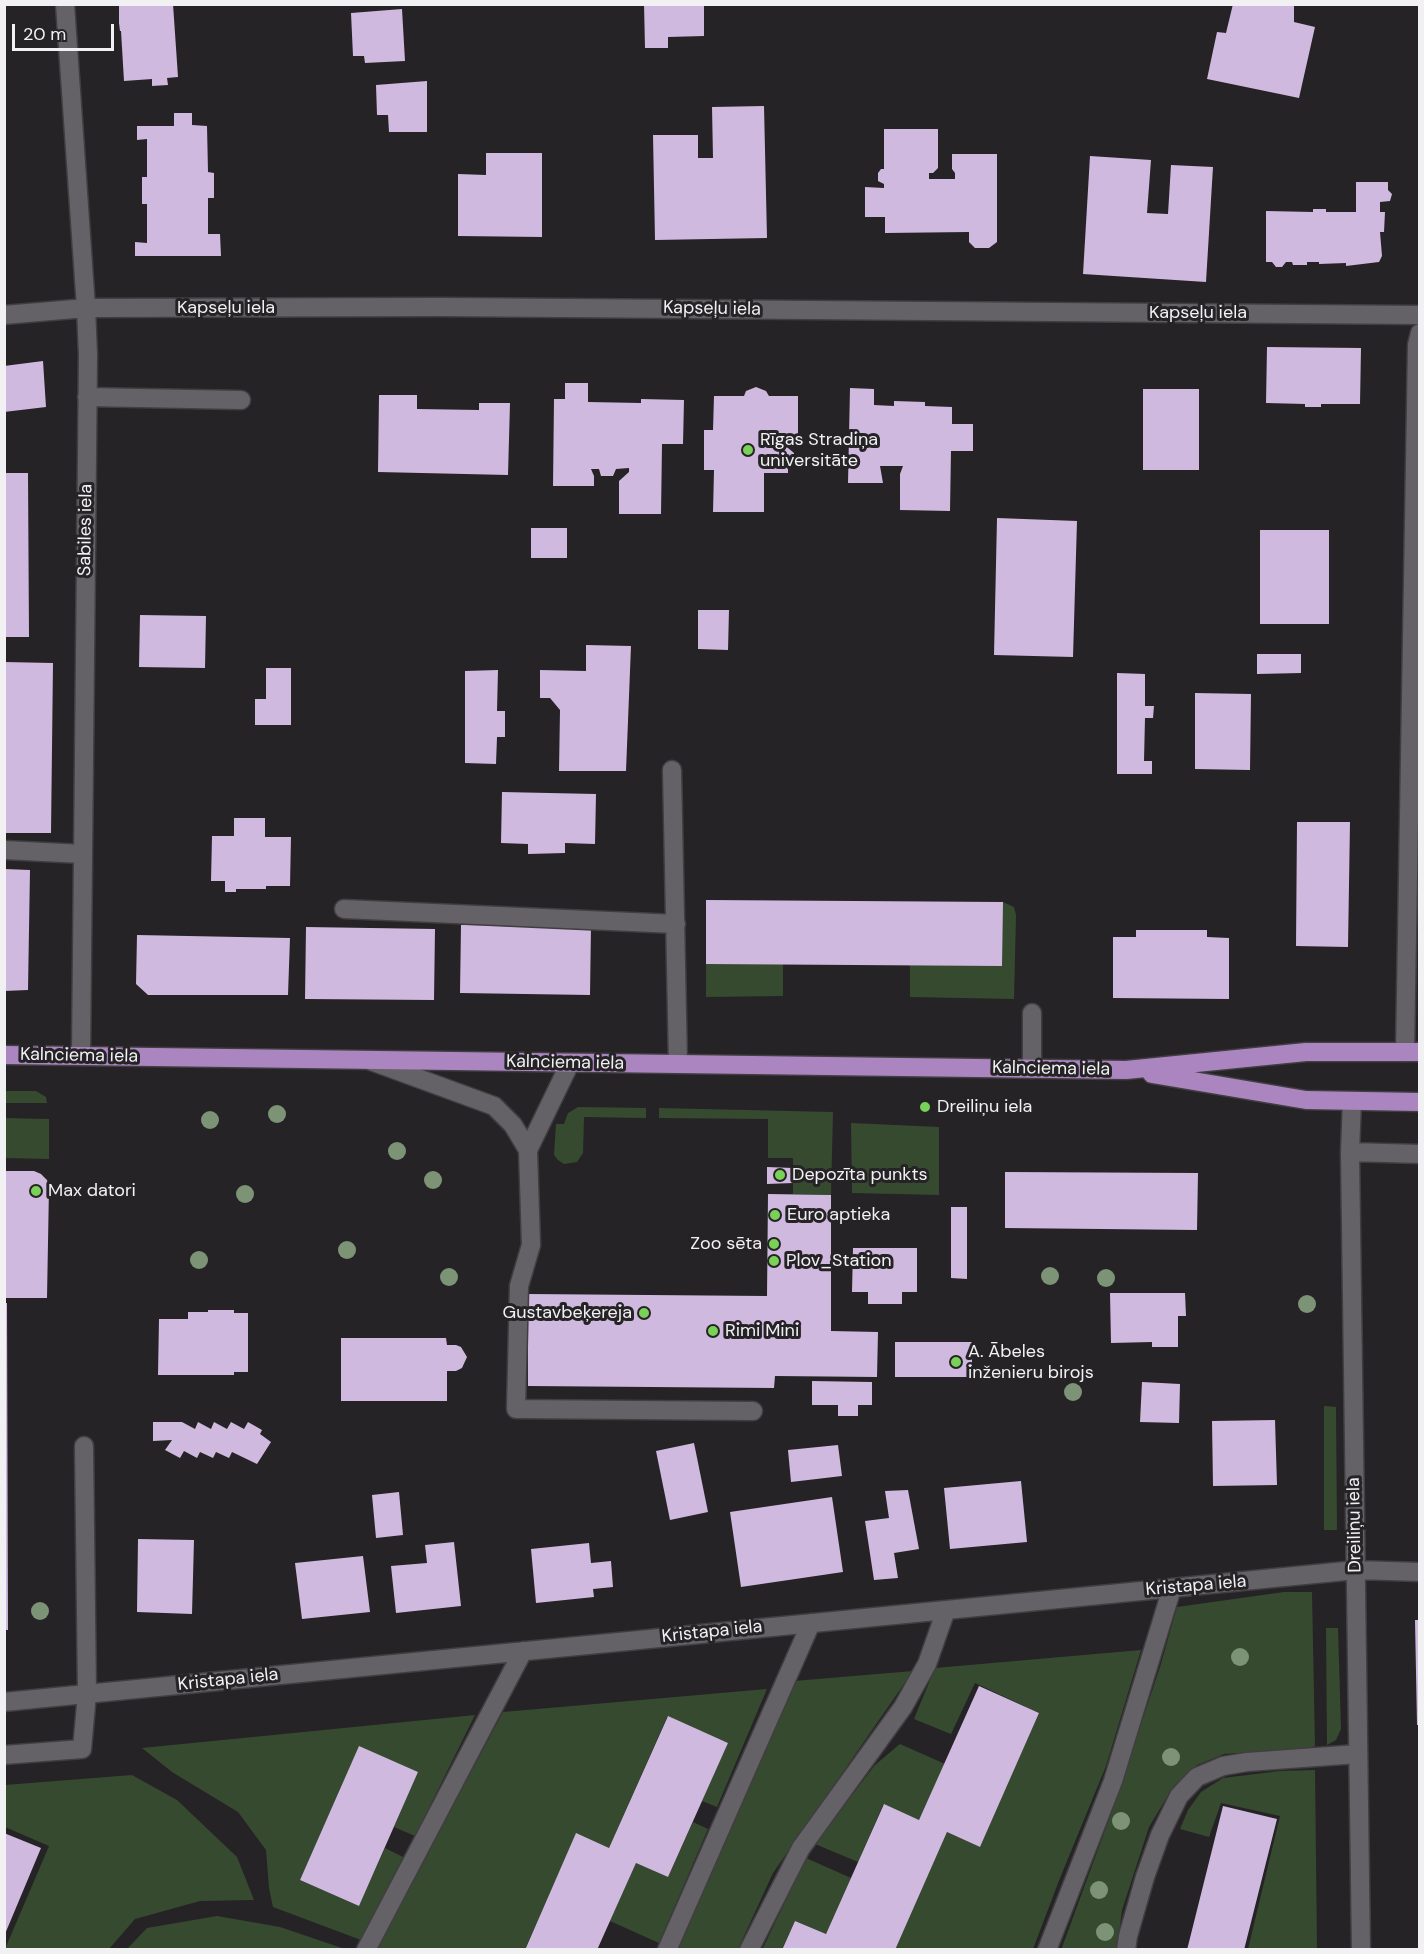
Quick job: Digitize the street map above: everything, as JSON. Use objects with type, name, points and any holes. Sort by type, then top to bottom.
[{"type":"main road","name":"Kalnciema iela","points":[[4,1055],[1126,1070],[1306,1052],[1412,1052]]},
{"type":"main road","name":"Kalnciema iela","points":[[1126,1070],[1306,1100],[1419,1102]]},
{"type":"street","name":"Sabiles iela","points":[[65,4],[86,308],[81,1056]]},
{"type":"street","name":"Kapseļu iela","points":[[4,315],[86,308],[441,307],[1419,315]]},
{"type":"street","points":[[1412,1052],[1417,345],[1419,333]]},
{"type":"street","points":[[87,397],[241,400]]},
{"type":"street","points":[[672,770],[678,1064]]},
{"type":"street","points":[[4,850],[83,854]]},
{"type":"street","points":[[344,909],[676,924]]},
{"type":"street","points":[[1032,1013],[1032,1069]]},
{"type":"street","points":[[370,1060],[494,1106],[513,1125],[528,1150]]},
{"type":"street","points":[[570,1063],[528,1150],[531,1245],[519,1286],[516,1409],[753,1410]]},
{"type":"street","name":"Dreiliņu iela","points":[[1352,1101],[1350,1152],[1361,1950]]},
{"type":"street","points":[[1350,1152],[1419,1154]]},
{"type":"street","points":[[4,1755],[82,1749],[87,1694],[84,1446]]},
{"type":"street","name":"Kristapa iela","points":[[4,1702],[1356,1570],[1419,1572]]},
{"type":"street","points":[[1047,1950],[1113,1781],[1172,1588]]},
{"type":"street","points":[[749,1950],[801,1848],[903,1707],[927,1664],[946,1610]]},
{"type":"street","points":[[667,1950],[811,1623]]},
{"type":"street","points":[[366,1950],[523,1651]]},
{"type":"street","points":[[1126,1950],[1144,1877],[1160,1835],[1179,1796],[1197,1777],[1223,1766],[1247,1762],[1358,1754]]},
{"type":"green space","points":[[1003,902],[1014,907],[1016,915],[1014,999],[910,997],[910,965]]},
{"type":"green space","points":[[706,964],[783,964],[783,996],[706,997]]},
{"type":"green space","points":[[5,1091],[36,1091],[46,1097],[47,1103],[5,1103]]},
{"type":"green space","points":[[578,1107],[646,1108],[646,1118],[584,1117],[583,1153],[577,1162],[564,1164],[554,1155],[556,1124],[564,1124],[568,1113]]},
{"type":"green space","points":[[659,1108],[833,1112],[831,1195],[793,1194],[793,1158],[768,1158],[768,1119],[659,1118]]},
{"type":"green space","points":[[5,1118],[49,1119],[49,1159],[5,1158]]},
{"type":"green space","points":[[851,1123],[939,1127],[939,1195],[852,1193]]},
{"type":"green space","points":[[1324,1406],[1336,1407],[1337,1530],[1324,1530]]},
{"type":"green space","points":[[1284,1592],[1312,1592],[1315,1746],[1224,1754],[1197,1765],[1173,1787],[1149,1827],[1122,1910],[1117,1949],[1061,1950],[1111,1814],[1160,1667],[1177,1607]]},
{"type":"green space","points":[[1326,1628],[1338,1628],[1341,1729],[1336,1740],[1327,1745]]},
{"type":"green space","points":[[1141,1650],[1106,1766],[1033,1949],[895,1950],[947,1832],[980,1847],[1039,1713],[975,1683],[951,1734],[914,1719],[935,1668]]},
{"type":"green space","points":[[913,1671],[773,1873],[738,1949],[672,1950],[794,1681]]},
{"type":"green space","points":[[767,1689],[717,1807],[702,1801],[728,1743],[667,1717],[609,1848],[576,1834],[525,1949],[376,1950],[503,1712]]},
{"type":"green space","points":[[475,1715],[415,1836],[394,1827],[418,1772],[359,1747],[300,1880],[359,1906],[385,1848],[403,1857],[361,1940],[273,1907],[266,1850],[238,1812],[172,1772],[142,1748]]},
{"type":"green space","points":[[900,1744],[945,1764],[919,1820],[883,1805],[858,1862],[815,1844],[875,1765]]},
{"type":"green space","points":[[1315,1770],[1317,1949],[1248,1949],[1280,1816],[1221,1803],[1209,1837],[1180,1829],[1188,1810],[1201,1792],[1223,1778],[1280,1771]]},
{"type":"green space","points":[[132,1775],[177,1800],[237,1857],[254,1900],[200,1901],[135,1919],[109,1949],[5,1949],[49,1846],[5,1827],[5,1785]]},
{"type":"green space","points":[[693,1822],[708,1829],[659,1943],[610,1921],[636,1863],[668,1877]]},
{"type":"green space","points":[[806,1858],[851,1878],[826,1934],[795,1921],[782,1949],[762,1950]]},
{"type":"green space","points":[[217,1916],[280,1927],[345,1949],[127,1949],[147,1928]]},
{"type":"building","points":[[119,4],[173,4],[178,77],[167,78],[168,85],[152,86],[152,79],[124,81]]},
{"type":"building","points":[[644,4],[704,4],[704,36],[668,37],[668,48],[645,48]]},
{"type":"building","points":[[1233,4],[1294,4],[1294,22],[1315,27],[1299,98],[1207,79],[1217,32],[1226,33]]},
{"type":"building","points":[[402,9],[405,61],[365,63],[364,56],[353,56],[351,13]]},
{"type":"building","points":[[427,81],[427,132],[389,132],[388,115],[377,115],[376,85]]},
{"type":"building","points":[[764,106],[767,238],[655,240],[653,135],[698,135],[698,158],[713,158],[712,107]]},
{"type":"building","points":[[174,113],[192,113],[192,125],[207,126],[208,172],[214,173],[214,198],[208,198],[208,234],[220,234],[221,256],[135,256],[135,242],[147,243],[147,204],[142,204],[142,177],[147,177],[147,139],[137,140],[137,126],[174,126]]},
{"type":"building","points":[[884,129],[938,129],[938,168],[933,173],[929,173],[929,179],[955,179],[952,154],[997,154],[997,242],[989,248],[975,248],[969,242],[969,232],[885,233],[885,217],[865,217],[865,187],[884,188],[884,184],[878,181],[878,173],[884,169]]},
{"type":"building","points":[[486,153],[542,153],[542,237],[458,236],[458,174],[486,175]]},
{"type":"building","points":[[1090,156],[1151,160],[1147,213],[1168,214],[1171,165],[1213,167],[1206,282],[1083,274]]},
{"type":"building","points":[[1356,182],[1388,182],[1388,190],[1392,194],[1390,201],[1380,202],[1380,212],[1385,212],[1384,232],[1380,232],[1382,256],[1379,262],[1346,266],[1346,263],[1307,262],[1307,265],[1293,265],[1292,262],[1286,262],[1282,267],[1276,267],[1272,262],[1266,262],[1266,211],[1313,212],[1313,209],[1326,209],[1326,212],[1356,212]]},
{"type":"building","points":[[1267,347],[1361,348],[1360,404],[1321,404],[1321,407],[1305,407],[1305,404],[1266,403]]},
{"type":"building","points":[[43,361],[46,407],[4,412],[4,366]]},
{"type":"building","points":[[565,383],[588,383],[588,402],[641,403],[641,399],[684,400],[683,444],[662,444],[661,514],[619,514],[619,481],[629,472],[629,468],[616,469],[613,476],[601,476],[599,469],[591,469],[594,486],[553,486],[554,399],[565,399]]},
{"type":"building","name":"Rīgas Stradiņa universitāte","points":[[756,387],[766,391],[769,396],[798,396],[798,444],[788,444],[788,448],[794,453],[794,463],[788,468],[788,473],[764,473],[764,512],[713,512],[714,470],[704,470],[704,430],[713,430],[714,396],[744,396],[746,391]]},
{"type":"building","points":[[850,388],[874,389],[874,405],[894,406],[894,401],[925,402],[925,406],[952,407],[952,424],[973,424],[973,451],[951,451],[950,511],[900,510],[900,474],[903,466],[880,466],[883,483],[848,483]]},
{"type":"building","points":[[1143,389],[1199,389],[1199,470],[1143,470]]},
{"type":"building","points":[[379,395],[417,395],[417,409],[479,410],[479,403],[510,403],[508,475],[378,472]]},
{"type":"building","points":[[4,473],[28,473],[29,637],[4,637]]},
{"type":"building","points":[[997,518],[1077,521],[1073,657],[994,655]]},
{"type":"building","points":[[531,528],[567,528],[567,558],[531,558]]},
{"type":"building","points":[[1260,530],[1329,530],[1329,624],[1260,624]]},
{"type":"building","points":[[698,610],[729,610],[728,650],[698,649]]},
{"type":"building","points":[[140,615],[206,616],[205,668],[139,667]]},
{"type":"building","points":[[586,645],[631,646],[626,771],[559,771],[560,710],[550,698],[540,698],[540,670],[586,671]]},
{"type":"building","points":[[1257,654],[1301,654],[1301,673],[1257,674]]},
{"type":"building","points":[[4,662],[53,663],[51,833],[4,833]]},
{"type":"building","points":[[266,668],[291,668],[291,725],[255,725],[255,699],[266,699]]},
{"type":"building","points":[[498,670],[497,711],[505,711],[505,737],[497,737],[496,764],[465,763],[465,671]]},
{"type":"building","points":[[1117,673],[1145,674],[1145,706],[1154,706],[1153,718],[1145,718],[1144,761],[1152,761],[1152,774],[1117,774]]},
{"type":"building","points":[[1195,693],[1251,694],[1250,770],[1195,769]]},
{"type":"building","points":[[502,792],[596,794],[595,844],[565,843],[565,853],[528,854],[528,844],[501,843]]},
{"type":"building","points":[[234,818],[265,818],[265,837],[291,837],[290,886],[266,886],[266,889],[236,889],[236,892],[225,892],[225,881],[211,881],[212,836],[234,836]]},
{"type":"building","points":[[1297,822],[1350,822],[1348,947],[1296,946]]},
{"type":"building","points":[[4,869],[30,870],[28,990],[4,991]]},
{"type":"building","points":[[706,900],[1003,902],[1002,966],[706,964]]},
{"type":"building","points":[[461,925],[591,926],[590,995],[460,993]]},
{"type":"building","points":[[306,927],[435,929],[434,1000],[305,999]]},
{"type":"building","points":[[1136,930],[1207,930],[1207,937],[1229,938],[1229,999],[1113,998],[1113,937],[1136,937]]},
{"type":"building","points":[[137,935],[290,938],[288,995],[148,995],[136,984]]},
{"type":"building","name":"Depozīta punkts","points":[[767,1167],[793,1168],[793,1183],[767,1184]]},
{"type":"building","points":[[4,1171],[34,1171],[47,1180],[49,1187],[47,1298],[4,1298]]},
{"type":"building","points":[[1005,1172],[1198,1173],[1197,1230],[1005,1228]]},
{"type":"building","points":[[768,1194],[831,1195],[831,1331],[878,1332],[877,1377],[775,1376],[774,1388],[528,1386],[528,1294],[767,1296]]},
{"type":"building","points":[[951,1207],[967,1207],[967,1279],[951,1278]]},
{"type":"building","points":[[853,1248],[917,1248],[917,1292],[902,1292],[902,1304],[868,1304],[868,1292],[852,1292]]},
{"type":"building","points":[[1110,1293],[1185,1293],[1186,1316],[1178,1316],[1178,1347],[1152,1347],[1152,1342],[1111,1343]]},
{"type":"building","points":[[4,1303],[7,1303],[8,1630],[4,1630]]},
{"type":"building","points":[[208,1310],[234,1310],[234,1313],[248,1313],[248,1372],[234,1372],[234,1375],[158,1375],[159,1319],[188,1319],[188,1312],[208,1312]]},
{"type":"building","points":[[341,1338],[446,1338],[447,1345],[461,1347],[467,1357],[462,1368],[447,1371],[447,1401],[341,1401]]},
{"type":"building","points":[[895,1342],[972,1342],[972,1377],[895,1377]]},
{"type":"building","points":[[812,1381],[872,1382],[872,1405],[858,1405],[858,1416],[838,1416],[838,1405],[812,1405]]},
{"type":"building","points":[[1142,1382],[1180,1384],[1179,1423],[1140,1422]]},
{"type":"building","points":[[1275,1420],[1277,1485],[1213,1486],[1212,1421]]},
{"type":"building","points":[[153,1422],[182,1422],[195,1429],[198,1422],[211,1429],[214,1422],[227,1429],[231,1422],[244,1429],[248,1422],[262,1430],[260,1434],[271,1442],[257,1464],[232,1452],[229,1458],[216,1452],[213,1458],[200,1452],[197,1458],[184,1451],[180,1458],[165,1450],[172,1440],[153,1441]]},
{"type":"building","points":[[694,1443],[708,1512],[670,1520],[656,1451]]},
{"type":"building","points":[[838,1445],[842,1476],[791,1482],[788,1450]]},
{"type":"building","points":[[1021,1481],[1027,1542],[950,1549],[944,1488]]},
{"type":"building","points":[[908,1490],[919,1549],[894,1553],[898,1578],[874,1580],[865,1521],[889,1518],[885,1491]]},
{"type":"building","points":[[399,1492],[403,1535],[376,1538],[372,1495]]},
{"type":"building","points":[[832,1497],[843,1572],[741,1587],[730,1512]]},
{"type":"building","points":[[138,1539],[194,1540],[192,1614],[137,1612]]},
{"type":"building","points":[[454,1542],[461,1606],[396,1613],[391,1566],[427,1563],[425,1545]]},
{"type":"building","points":[[589,1543],[591,1563],[611,1561],[613,1587],[593,1589],[594,1597],[536,1603],[531,1549]]},
{"type":"building","points":[[363,1556],[370,1612],[302,1619],[295,1563]]},
{"type":"building","points":[[1415,1620],[1420,1620],[1420,1725],[1417,1725]]},
{"type":"building","points":[[979,1686],[1039,1713],[980,1847],[947,1832],[895,1950],[855,1948],[854,1950],[782,1950],[795,1921],[826,1934],[884,1804],[919,1820]]},
{"type":"building","points":[[668,1716],[728,1743],[668,1877],[636,1863],[597,1950],[525,1950],[576,1833],[609,1848]]},
{"type":"building","points":[[359,1746],[418,1772],[359,1906],[300,1880]]},
{"type":"building","points":[[1223,1806],[1277,1819],[1244,1950],[1187,1950]]},
{"type":"building","points":[[4,1833],[41,1848],[5,1934],[4,1934]]},
{"type":"place","name":"Rīgas Stradiņa universitāte","points":[[748,450]]},
{"type":"place","name":"Dreiliņu iela","points":[[925,1107]]},
{"type":"place","name":"Depozīta punkts","points":[[780,1175]]},
{"type":"place","name":"Max datori","points":[[36,1191]]},
{"type":"place","name":"Euro aptieka","points":[[775,1215]]},
{"type":"place","name":"Zoo sēta","points":[[774,1244]]},
{"type":"place","name":"Plov_Station","points":[[774,1261]]},
{"type":"place","name":"Gustavbeķereja","points":[[644,1313]]},
{"type":"place","name":"Rimi Mini","points":[[713,1331]]},
{"type":"place","name":"A. Ābeles inženieru birojs","points":[[956,1362]]}]
